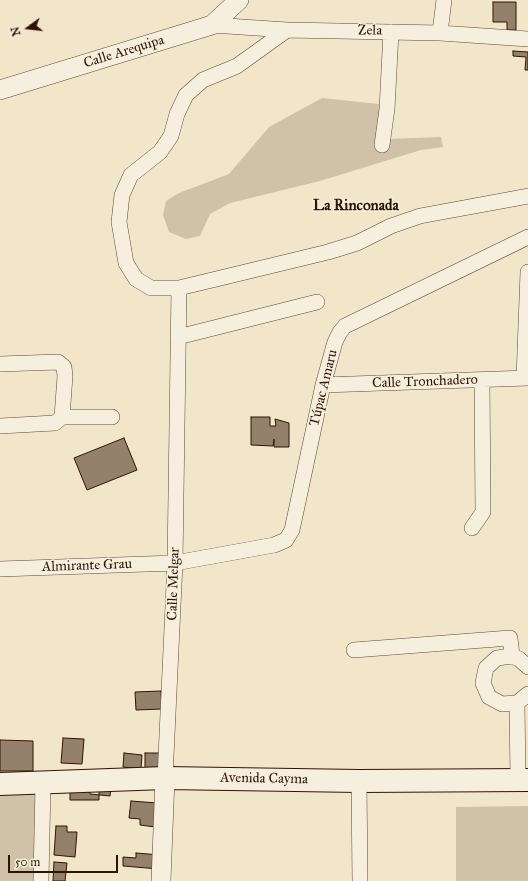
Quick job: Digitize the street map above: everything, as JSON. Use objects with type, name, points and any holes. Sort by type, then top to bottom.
[{"type":"main road","name":"Avenida Cayma","points":[[0,784],[43,784],[165,778],[359,781],[523,780]]},
{"type":"street","name":"Calle Arequipa","points":[[0,90],[212,26],[239,0]]},
{"type":"street","points":[[440,33],[444,0]]},
{"type":"street","name":"Zela","points":[[212,26],[287,30],[440,33],[528,39]]},
{"type":"street","points":[[287,30],[256,54],[237,66],[203,80],[186,95],[177,114],[171,136],[160,152],[131,175],[122,195],[119,222],[126,263],[136,279],[150,288],[179,288],[328,252],[357,243],[391,226],[420,216],[528,196]]},
{"type":"street","points":[[382,145],[387,109],[391,32]]},
{"type":"street","name":"Túpac Amaru","points":[[175,563],[274,545],[286,540],[292,530],[323,385],[335,342],[345,326],[528,237]]},
{"type":"street","points":[[526,378],[528,272]]},
{"type":"street","name":"Calle Melgar","points":[[161,881],[175,563],[179,288]]},
{"type":"street","points":[[178,337],[317,302]]},
{"type":"street","points":[[0,364],[58,362],[64,367],[65,376],[62,417]]},
{"type":"street","name":"Calle Tronchadero","points":[[323,385],[526,378]]},
{"type":"street","points":[[472,528],[483,512],[482,380]]},
{"type":"street","points":[[0,426],[55,423],[62,417],[112,417]]},
{"type":"street","name":"Almirante Grau","points":[[0,569],[175,563]]},
{"type":"street","points":[[354,650],[510,638],[512,656]]},
{"type":"street","points":[[523,780],[523,698],[510,705],[495,702],[489,697],[483,683],[483,675],[491,662],[504,656],[519,658],[528,667]]},
{"type":"street","points":[[359,781],[360,881]]},
{"type":"street","points":[[41,881],[43,784]]},
{"type":"shaded area","points":[[322,98],[388,105],[387,139],[441,137],[443,147],[421,150],[320,181],[230,203],[210,214],[200,236],[186,239],[169,232],[163,215],[166,201],[179,193],[229,174],[269,127]]},
{"type":"shaded area","points":[[0,793],[35,793],[34,881],[0,881]]},
{"type":"shaded area","points":[[528,806],[528,881],[456,881],[456,807]]},
{"type":"building","points":[[493,2],[516,2],[516,30],[507,30],[507,22],[493,22]]},
{"type":"building","points":[[513,51],[528,52],[528,70],[525,70],[526,57],[513,56]]},
{"type":"building","points":[[251,417],[270,417],[270,426],[276,426],[275,419],[289,423],[289,447],[274,447],[274,439],[273,446],[251,445]]},
{"type":"building","points":[[124,438],[137,470],[87,490],[74,458]]},
{"type":"building","points":[[161,691],[162,709],[136,710],[135,692]]},
{"type":"building","points":[[63,738],[84,739],[82,764],[61,763]]},
{"type":"building","points":[[0,740],[33,741],[33,771],[0,771]]},
{"type":"building","points":[[124,753],[142,755],[141,769],[123,767]]},
{"type":"building","points":[[145,753],[160,753],[160,768],[145,768]]},
{"type":"building","points":[[70,787],[99,787],[99,800],[70,800]]},
{"type":"building","points":[[90,787],[111,788],[110,796],[90,794]]},
{"type":"building","points":[[131,801],[157,803],[155,827],[140,825],[140,819],[129,818]]},
{"type":"building","points":[[56,826],[67,826],[67,832],[77,832],[75,857],[54,855]]},
{"type":"building","points":[[136,853],[160,855],[159,869],[123,866],[123,857],[136,858]]},
{"type":"building","points":[[54,862],[67,863],[65,881],[53,881]]},
{"type":"district","name":"La Rinconada","points":[[356,206]]}]
